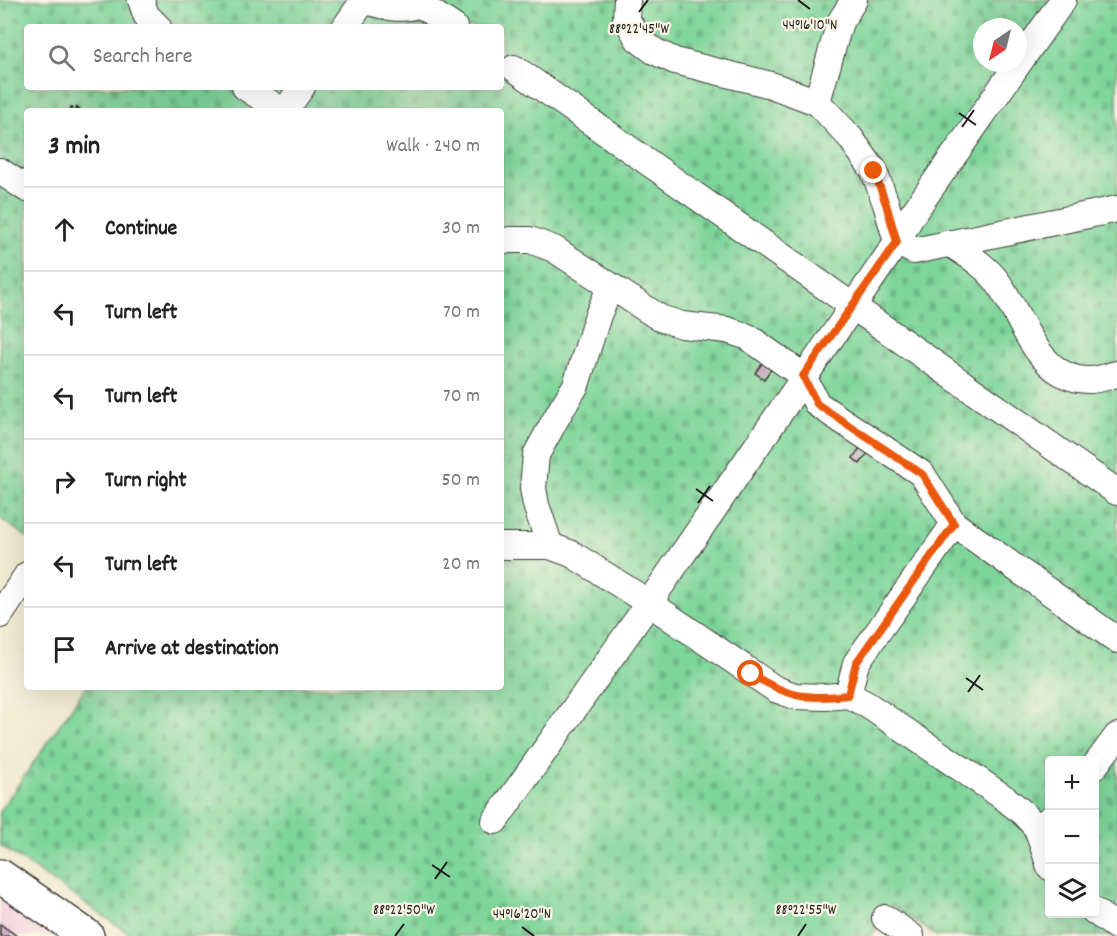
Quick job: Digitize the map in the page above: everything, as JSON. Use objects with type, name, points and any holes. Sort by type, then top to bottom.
[{"type":"main road","points":[[0,876],[71,932]]},
{"type":"street","points":[[141,0],[146,15],[155,24]]},
{"type":"street","points":[[347,24],[364,0],[384,7],[410,8],[418,2],[450,24]]},
{"type":"street","points":[[627,0],[626,18],[638,39],[654,51],[675,61],[771,85],[817,102],[849,136],[874,171],[897,242],[914,250],[1117,209]]},
{"type":"street","points":[[817,102],[840,22],[854,0]]},
{"type":"street","points":[[495,821],[649,603],[897,242],[912,215],[1056,3]]},
{"type":"street","points":[[514,68],[1117,492]]},
{"type":"street","points":[[250,90],[278,108]]},
{"type":"street","points":[[285,108],[300,90]]},
{"type":"street","points":[[0,171],[24,187]]},
{"type":"street","points":[[504,241],[530,240],[554,249],[660,318],[682,325],[727,330],[748,337],[803,376],[817,404],[922,474],[954,524],[1117,640]]},
{"type":"street","points":[[949,243],[971,257],[998,281],[1037,352],[1057,370],[1074,378],[1091,380],[1117,374]]},
{"type":"street","points":[[550,546],[532,488],[536,455],[576,386],[598,315],[611,286]]},
{"type":"street","points":[[848,695],[856,663],[954,524]]},
{"type":"street","points":[[504,546],[550,546],[572,554],[649,603],[775,689],[795,696],[825,698],[848,695],[866,704],[1006,799],[1023,813],[1043,824],[1050,864]]},
{"type":"street","points":[[0,615],[24,579]]},
{"type":"street","points":[[1099,761],[1117,736]]},
{"type":"street","points":[[1099,914],[1117,927]]},
{"type":"street","points":[[885,918],[911,936]]},
{"type":"shaded area","points":[[0,900],[18,913],[52,936],[0,936]]},
{"type":"green space","points":[[0,0],[1117,0],[1117,936],[936,936],[892,905],[871,936],[133,936],[0,845],[0,811],[84,690],[504,690],[504,108],[24,108],[24,535],[0,518]]},
{"type":"building","points":[[763,362],[772,368],[764,379],[755,373]]},
{"type":"building","points":[[860,448],[868,453],[860,464],[853,458]]},
{"type":"building","points":[[0,924],[17,936],[0,936]]},
{"type":"route","points":[[751,674],[775,689],[795,696],[825,698],[848,695],[856,663],[954,524],[922,474],[817,404],[803,376],[897,242],[874,171]]}]
